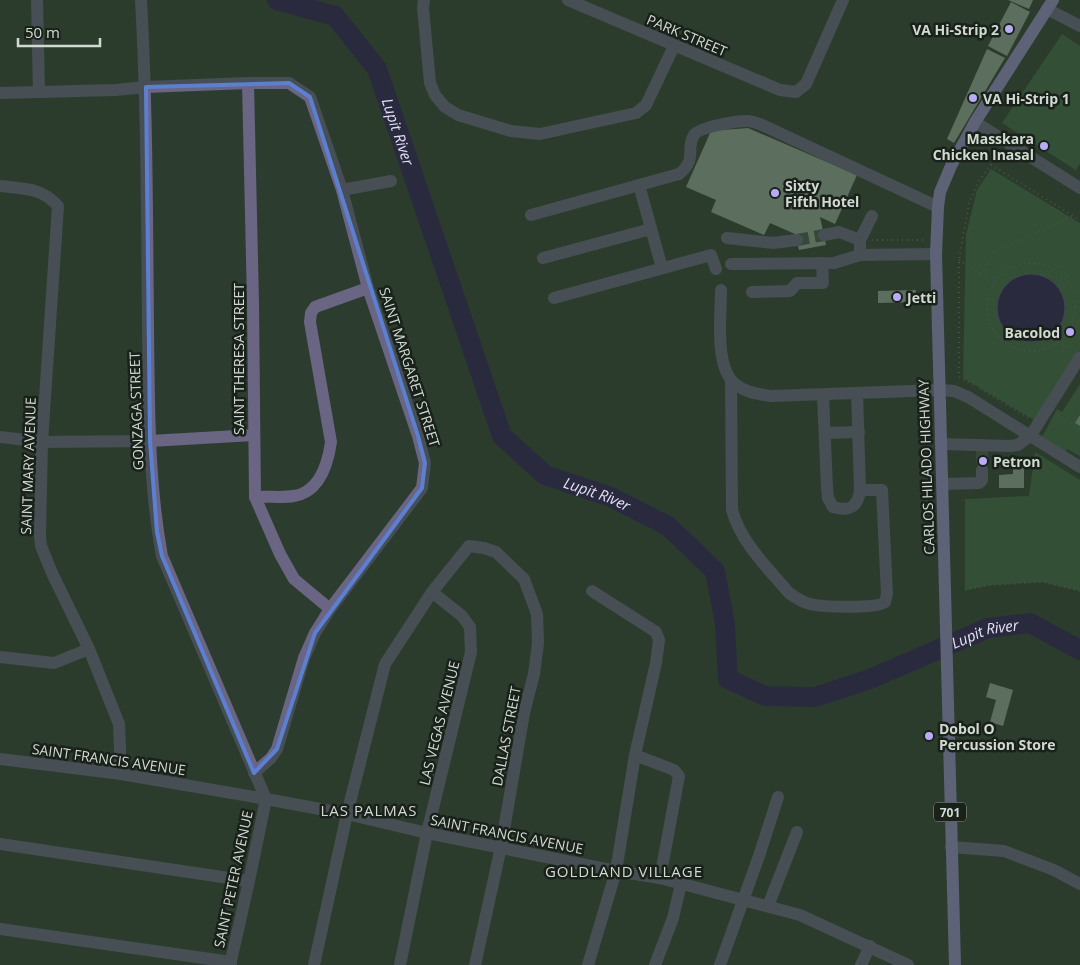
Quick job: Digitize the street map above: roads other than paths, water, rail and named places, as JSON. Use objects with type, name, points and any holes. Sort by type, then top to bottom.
[{"type":"main road","name":"CARLOS HILADO HIGHWAY","points":[[955,965],[939,390],[936,254],[938,207],[945,178],[975,122],[1050,4]]},
{"type":"street","points":[[37,0],[39,92]]},
{"type":"street","name":"GONZAGA STREET","points":[[141,0],[146,87],[150,441],[157,532],[162,556],[266,799]]},
{"type":"street","points":[[424,0],[428,71],[435,95],[445,107],[458,115],[510,131],[540,134],[636,113],[646,105],[674,46]]},
{"type":"street","name":"PARK STREET","points":[[568,0],[780,90],[796,92],[806,84],[843,0]]},
{"type":"street","points":[[1050,4],[1080,26]]},
{"type":"street","name":"SAINT THERESA STREET","points":[[248,83],[254,303],[255,497],[280,554],[294,579],[330,609]]},
{"type":"street","name":"SAINT MARGARET STREET","points":[[0,93],[289,83],[310,97],[342,190],[368,288],[418,436],[425,463],[422,488],[330,609],[315,633],[304,658],[277,749],[271,758],[254,773]]},
{"type":"street","points":[[531,215],[671,177],[686,168],[690,161],[694,134],[702,129],[746,121],[762,125],[938,207]]},
{"type":"street","points":[[975,122],[1079,185]]},
{"type":"street","points":[[342,190],[391,180]]},
{"type":"street","name":"SAINT MARY AVENUE","points":[[0,186],[41,192],[51,198],[58,206],[42,442],[41,546],[89,649],[119,724],[121,774]]},
{"type":"street","points":[[639,186],[662,268]]},
{"type":"street","points":[[860,255],[860,240],[872,216]]},
{"type":"street","points":[[543,258],[651,229]]},
{"type":"street","points":[[824,235],[839,232],[860,240]]},
{"type":"street","points":[[727,238],[773,243],[797,240]]},
{"type":"street","points":[[731,264],[834,263],[860,255],[936,254]]},
{"type":"street","points":[[554,298],[711,255],[716,269]]},
{"type":"street","points":[[752,292],[790,291],[797,283],[822,283],[822,263]]},
{"type":"street","points":[[255,497],[296,496],[310,490],[324,472],[329,458],[331,442],[310,322],[311,313],[315,307],[368,288]]},
{"type":"street","points":[[721,290],[721,349],[726,371],[731,380],[740,387],[754,393],[771,396],[954,391],[968,397],[1080,467]]},
{"type":"street","points":[[941,444],[982,448],[1018,445],[1031,435],[1048,409],[1078,354]]},
{"type":"street","points":[[731,380],[732,510],[735,521],[745,540],[789,593],[799,600],[826,606],[877,606],[885,602],[887,594],[882,490],[860,490]]},
{"type":"street","points":[[823,394],[826,488],[828,498],[833,507],[841,509],[856,505],[859,499],[857,393]]},
{"type":"street","points":[[825,433],[859,432]]},
{"type":"street","points":[[0,437],[42,442],[150,441],[254,436]]},
{"type":"street","points":[[942,484],[979,483],[982,480],[982,470]]},
{"type":"street","name":"DALLAS STREET","points":[[432,592],[469,546],[484,548],[496,552],[524,579],[538,614],[538,644],[534,674],[524,713],[501,847],[475,965]]},
{"type":"street","points":[[588,965],[616,871],[635,756],[656,663],[659,640],[656,632],[592,591]]},
{"type":"street","points":[[314,965],[347,814],[384,664],[432,592]]},
{"type":"street","name":"LAS VEGAS AVENUE","points":[[400,965],[427,833],[471,652],[470,627],[462,616],[432,592]]},
{"type":"street","points":[[0,657],[54,663],[89,649]]},
{"type":"street","points":[[635,756],[674,770],[679,776],[660,878]]},
{"type":"street","name":"SAINT FRANCIS AVENUE","points":[[0,759],[121,774],[266,799],[347,814],[427,833],[616,871],[660,878],[800,915],[908,965]]},
{"type":"street","points":[[720,965],[778,797]]},
{"type":"street","name":"SAINT PETER AVENUE","points":[[230,963],[250,881],[266,799]]},
{"type":"street","points":[[768,906],[797,832]]},
{"type":"street","points":[[0,844],[250,881]]},
{"type":"street","points":[[951,847],[1004,851],[1054,870],[1080,884]]},
{"type":"street","points":[[655,965],[673,918],[681,884]]},
{"type":"street","points":[[0,929],[230,963]]},
{"type":"street","points":[[861,965],[870,946]]},
{"type":"waterway","name":"Lupit River","points":[[277,0],[335,16],[377,69],[502,436],[545,475],[611,497],[668,526],[715,571],[725,624],[728,679],[765,696],[815,697],[870,679],[988,628],[1030,623],[1080,650]]},
{"type":"tunnel","points":[[797,240],[824,235]]},
{"type":"tunnel","points":[[982,451],[982,470]]},
{"type":"place","name":"VA Hi-Strip 2","points":[[1009,29]]},
{"type":"place","name":"VA Hi-Strip 1","points":[[973,98]]},
{"type":"place","name":"Masskara Chicken Inasal","points":[[1044,146]]},
{"type":"place","name":"Sixty Fifth Hotel","points":[[775,193]]},
{"type":"place","name":"Jetti","points":[[897,297]]},
{"type":"place","name":"Bacolod","points":[[1070,332]]},
{"type":"place","name":"Petron","points":[[983,461]]},
{"type":"place","name":"Dobol O Percussion Store","points":[[929,736]]},
{"type":"district","name":"LAS PALMAS","points":[[369,810]]},
{"type":"district","name":"GOLDLAND VILLAGE","points":[[624,871]]}]
